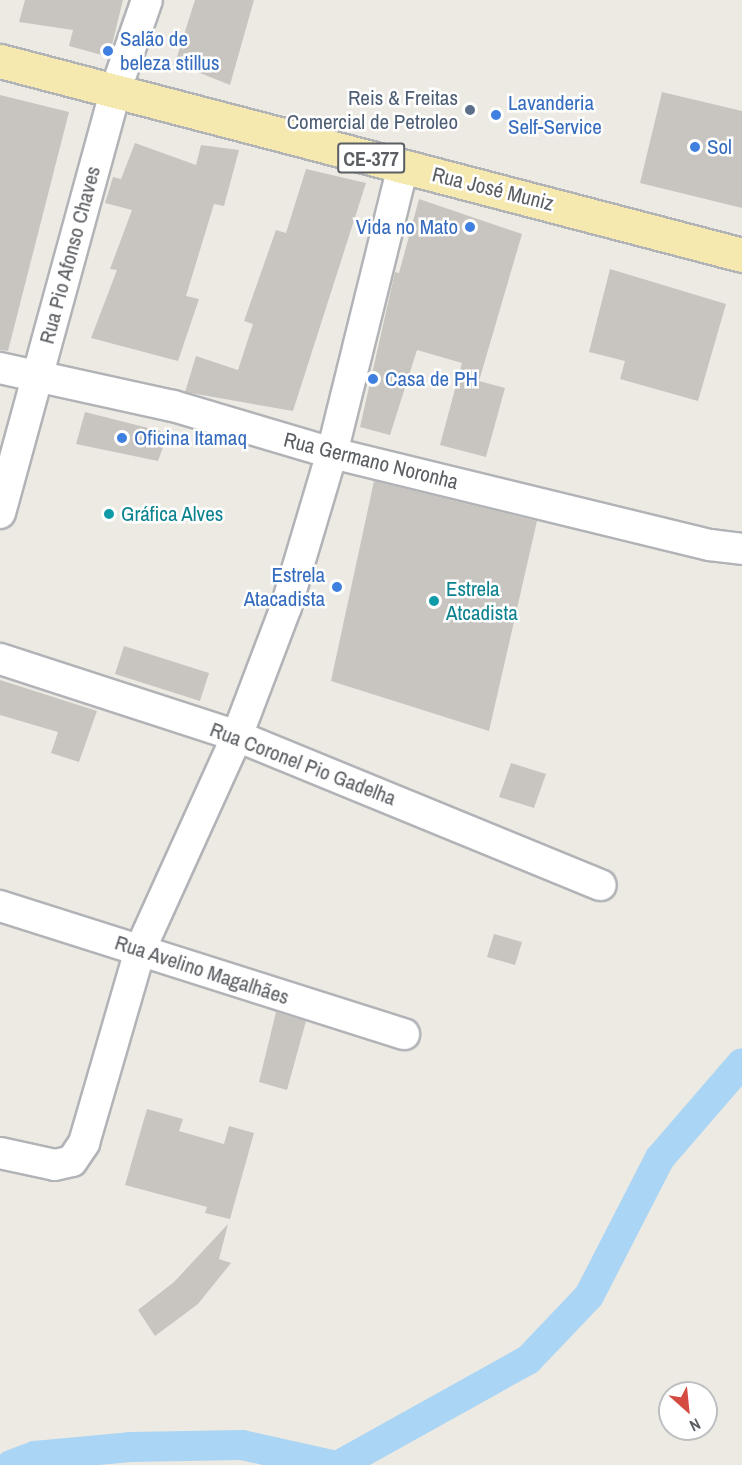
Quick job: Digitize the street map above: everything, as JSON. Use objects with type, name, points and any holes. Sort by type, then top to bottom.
[{"type":"main road","name":"Rua José Muniz","points":[[0,61],[116,89],[403,167],[742,255]]},
{"type":"street","name":"Rua Pio Afonso Chaves","points":[[0,513],[116,89],[147,0]]},
{"type":"street","points":[[0,1153],[55,1165],[72,1161],[84,1143],[140,950],[237,736],[286,607],[332,453],[403,167]]},
{"type":"street","name":"Rua Germano Noronha","points":[[0,368],[173,406],[332,453],[711,545],[742,549]]},
{"type":"street","name":"Rua Coronel Pio Gadelha","points":[[0,659],[237,736],[601,885]]},
{"type":"street","name":"Rua Avelino Magalhães","points":[[0,906],[404,1034]]},
{"type":"building","points":[[25,0],[123,0],[109,57],[69,46],[73,30],[19,22]]},
{"type":"building","points":[[195,0],[254,0],[230,85],[175,63]]},
{"type":"building","name":"Sol","points":[[662,92],[742,111],[742,208],[640,183]]},
{"type":"building","points":[[0,95],[69,112],[8,351],[0,350]]},
{"type":"building","points":[[135,143],[196,165],[201,145],[239,150],[224,206],[214,204],[186,296],[199,299],[178,361],[91,338],[117,270],[110,269],[132,210],[105,203],[113,177],[121,179]]},
{"type":"building","points":[[306,169],[366,183],[293,411],[185,392],[196,356],[238,370],[253,324],[244,321],[276,230],[286,233]]},
{"type":"building","points":[[419,199],[522,234],[479,381],[505,388],[486,457],[440,445],[462,363],[417,350],[390,435],[360,427],[395,272],[399,273]]},
{"type":"building","points":[[610,269],[726,304],[698,401],[620,379],[625,361],[589,352]]},
{"type":"building","name":"Oficina Itamaq","points":[[85,412],[168,433],[158,461],[76,444]]},
{"type":"building","name":"Estrela Atcadista","points":[[374,481],[537,521],[489,731],[331,681]]},
{"type":"building","points":[[124,646],[209,673],[200,701],[115,674]]},
{"type":"building","points":[[0,680],[97,711],[79,762],[51,753],[58,732],[0,715]]},
{"type":"building","points":[[511,763],[546,774],[534,808],[499,797]]},
{"type":"building","points":[[494,934],[522,942],[515,965],[487,957]]},
{"type":"building","points":[[276,1012],[306,1021],[287,1090],[259,1082]]},
{"type":"building","points":[[147,1109],[183,1119],[179,1131],[224,1144],[229,1126],[254,1133],[230,1219],[205,1213],[207,1207],[125,1185]]},
{"type":"building","points":[[228,1224],[219,1259],[231,1263],[198,1304],[155,1336],[138,1310],[174,1282]]},
{"type":"waterway","points":[[339,1465],[528,1360],[589,1296],[660,1158],[742,1063]]},
{"type":"waterway","points":[[11,1465],[35,1456],[130,1447],[242,1445],[332,1465]]},
{"type":"place","name":"Salão de beleza stillus","points":[[108,51]]},
{"type":"place","name":"Reis & Freitas Comercial de Petroleo","points":[[470,110]]},
{"type":"place","name":"Lavanderia Self-Service","points":[[496,115]]},
{"type":"place","name":"Sol","points":[[695,147]]},
{"type":"place","name":"Vida no Mato","points":[[470,227]]},
{"type":"place","name":"Casa de PH","points":[[373,379]]},
{"type":"place","name":"Oficina Itamaq","points":[[122,438]]},
{"type":"place","name":"Gráfica Alves","points":[[109,514]]},
{"type":"place","name":"Estrela Atacadista","points":[[337,587]]},
{"type":"place","name":"Estrela Atcadista","points":[[434,601]]}]
